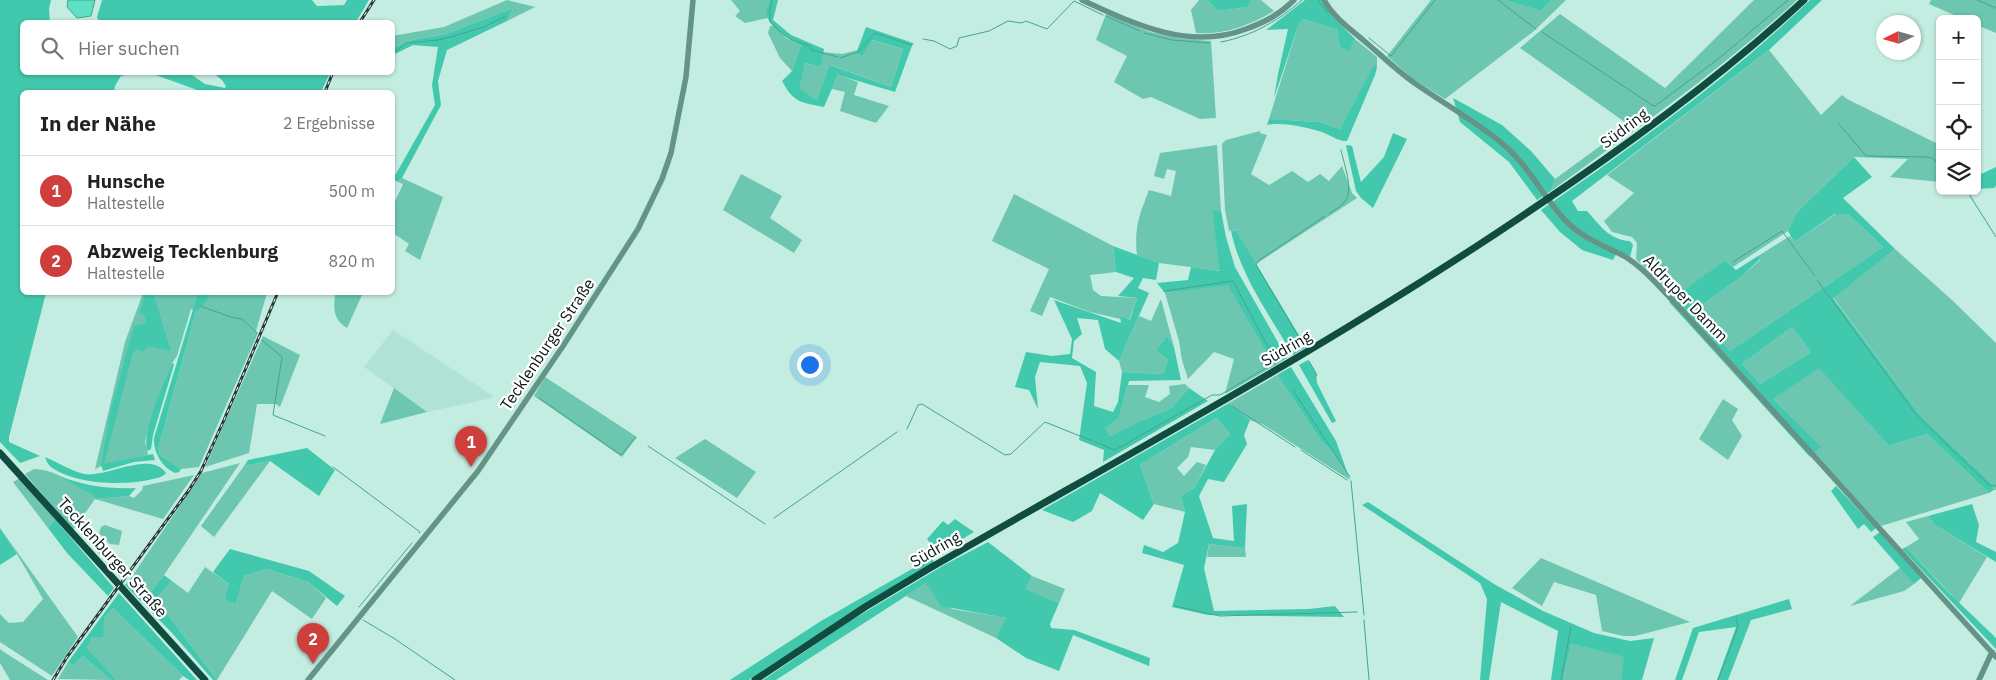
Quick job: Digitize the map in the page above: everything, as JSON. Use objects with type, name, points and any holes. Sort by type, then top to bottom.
[{"type":"main road","name":"Südring","points":[[755,680],[865,607],[930,568],[1336,335],[1467,254],[1588,172],[1688,98],[1804,0]]},
{"type":"main road","name":"Tecklenburger Straße","points":[[0,453],[206,680]]},
{"type":"street","name":"Tecklenburger Straße","points":[[308,680],[477,472],[561,349],[638,229],[662,179],[671,153],[686,77],[693,0]]},
{"type":"street","points":[[1082,0],[1152,30],[1186,38],[1214,38],[1235,34],[1280,13],[1294,0]]},
{"type":"street","name":"Aldruper Damm","points":[[1324,0],[1335,16],[1385,60],[1504,145],[1523,163],[1556,209],[1577,231],[1594,243],[1624,256],[1645,272],[1994,654]]},
{"type":"street","points":[[1979,680],[1994,654]]},
{"type":"shaded area","points":[[0,0],[51,0],[50,20],[20,20],[20,75],[127,75],[121,76],[114,90],[20,90],[20,295],[45,295],[9,442],[40,456],[20,463],[0,442]]},
{"type":"shaded area","points":[[68,0],[95,0],[91,16],[77,18],[67,7]]},
{"type":"shaded area","points":[[102,0],[312,0],[317,6],[344,5],[347,0],[369,0],[357,20],[98,20],[97,17]]},
{"type":"shaded area","points":[[507,0],[535,7],[507,21],[513,8],[446,34],[413,40],[395,47],[395,35],[444,27]]},
{"type":"shaded area","points":[[731,0],[770,0],[767,12],[768,18],[745,23],[735,16],[740,11]]},
{"type":"shaded area","points":[[770,0],[778,0],[773,20],[791,35],[824,49],[821,67],[805,63],[799,88],[817,100],[830,65],[891,87],[903,49],[872,40],[861,57],[857,51],[866,27],[913,43],[895,92],[838,75],[824,107],[794,98],[782,81],[792,71],[801,45],[781,34],[769,21],[767,12]]},
{"type":"shaded area","points":[[1199,0],[1207,0],[1218,11],[1248,7],[1252,0],[1261,0],[1274,11],[1256,21],[1227,31],[1196,33],[1191,10]]},
{"type":"shaded area","points":[[1207,0],[1252,0],[1248,7],[1218,11]]},
{"type":"shaded area","points":[[1305,0],[1321,0],[1333,17],[1355,39],[1349,51],[1340,46],[1338,30],[1303,19],[1298,26],[1274,98],[1288,29],[1266,30]]},
{"type":"shaded area","points":[[1431,0],[1504,0],[1541,11],[1551,0],[1566,0],[1534,31],[1445,99],[1413,79],[1387,56]]},
{"type":"shaded area","points":[[1504,0],[1551,0],[1541,11]]},
{"type":"shaded area","points":[[1754,0],[1797,0],[1707,76],[1551,191],[1555,179],[1629,125],[1520,48],[1560,14],[1665,88]]},
{"type":"shaded area","points":[[1810,0],[1822,0],[1769,50],[1572,201],[1578,211],[1587,211],[1611,235],[1630,241],[1633,245],[1630,257],[1618,250],[1613,260],[1582,250],[1560,232],[1541,210],[1680,110],[1746,57]]},
{"type":"shaded area","points":[[1931,0],[1996,0],[1996,33],[1981,27],[1981,15],[1954,15],[1929,4]]},
{"type":"shaded area","points":[[513,8],[507,21],[447,50],[438,81],[441,105],[402,178],[398,182],[395,180],[395,175],[435,105],[432,85],[438,47],[413,45],[395,54],[395,47],[413,40],[446,34]]},
{"type":"shaded area","points":[[1106,14],[1150,32],[1184,39],[1211,41],[1216,118],[1200,119],[1151,97],[1143,99],[1114,82],[1127,56],[1096,40]]},
{"type":"shaded area","points":[[1303,19],[1338,30],[1349,50],[1355,39],[1377,57],[1377,68],[1374,66],[1340,129],[1319,122],[1269,119],[1298,26]]},
{"type":"shaded area","points":[[770,26],[774,26],[786,38],[801,45],[792,71],[780,58],[768,33]]},
{"type":"shaded area","points":[[871,40],[903,49],[891,87],[831,65],[817,100],[798,88],[805,63],[821,67],[823,52],[842,54],[858,50],[860,57]]},
{"type":"shaded area","points":[[1769,50],[1821,115],[1842,95],[1936,143],[1936,182],[1890,177],[1908,159],[1854,157],[1797,212],[1788,231],[1733,267],[1725,260],[1675,299],[1636,259],[1637,243],[1632,237],[1612,232],[1604,221],[1634,193],[1607,175]]},
{"type":"shaded area","points":[[1374,65],[1377,68],[1375,75],[1347,141],[1301,127],[1281,124],[1267,125],[1269,119],[1319,122],[1340,129]]},
{"type":"shaded area","points":[[156,75],[192,75],[205,84],[225,88],[226,86],[222,80],[216,75],[329,75],[322,90],[197,90]]},
{"type":"shaded area","points":[[838,75],[858,82],[854,95],[889,106],[876,123],[840,111],[845,92],[832,89]]},
{"type":"shaded area","points":[[1453,98],[1502,125],[1531,151],[1555,179],[1551,191],[1537,200],[1509,162],[1460,122]]},
{"type":"shaded area","points":[[1260,131],[1260,133],[1267,135],[1251,174],[1269,185],[1292,171],[1308,182],[1320,174],[1329,181],[1342,166],[1352,193],[1357,198],[1256,264],[1236,230],[1229,231],[1225,210],[1222,144],[1226,140]]},
{"type":"shaded area","points":[[1393,133],[1407,139],[1373,208],[1356,191],[1346,146],[1352,146],[1361,182],[1384,157]]},
{"type":"shaded area","points":[[1217,145],[1221,211],[1212,211],[1221,271],[1159,263],[1137,255],[1136,237],[1138,222],[1149,190],[1171,196],[1176,171],[1167,169],[1164,179],[1154,176],[1160,153]]},
{"type":"shaded area","points":[[1854,157],[1872,177],[1843,198],[1895,249],[1833,298],[1920,415],[1991,483],[1994,490],[1989,493],[1927,434],[1889,446],[1819,368],[1773,399],[1821,447],[1810,457],[1669,302],[1725,260],[1736,270],[1758,256],[1760,259],[1741,277],[1695,310],[1730,351],[1883,247],[1848,214],[1835,214],[1794,242],[1788,231],[1797,212]],"holes":[[[1792,327],[1811,352],[1760,384],[1742,364]]]},
{"type":"shaded area","points":[[1996,167],[1996,186],[1994,188],[1981,189],[1981,174]]},
{"type":"shaded area","points":[[741,174],[782,196],[770,218],[802,240],[794,253],[723,210]]},
{"type":"shaded area","points":[[402,178],[443,197],[420,260],[405,251],[409,244],[395,234],[395,202],[403,184],[398,182]]},
{"type":"shaded area","points":[[1014,194],[1113,246],[1116,272],[1090,275],[1093,290],[1101,296],[1137,298],[1129,321],[1090,312],[1050,297],[1042,316],[1030,311],[1049,269],[992,241]]},
{"type":"shaded area","points":[[1212,211],[1221,211],[1235,267],[1287,358],[1274,366],[1228,285],[1165,293],[1157,283],[1188,280],[1191,267],[1220,271]]},
{"type":"shaded area","points":[[1836,214],[1848,214],[1883,247],[1730,351],[1695,310],[1741,277],[1760,260],[1758,256],[1790,236],[1794,242]]},
{"type":"shaded area","points":[[1236,230],[1306,347],[1293,355],[1257,295],[1241,263],[1231,231]]},
{"type":"shaded area","points":[[1113,246],[1159,263],[1156,280],[1143,278],[1138,288],[1149,293],[1119,361],[1105,349],[1098,320],[1077,318],[1082,334],[1074,341],[1072,358],[1096,372],[1094,406],[1113,412],[1118,402],[1122,372],[1163,374],[1168,360],[1156,350],[1167,336],[1174,347],[1181,380],[1129,381],[1119,418],[1105,428],[1110,436],[1171,408],[1189,388],[1208,401],[1103,462],[1104,450],[1079,440],[1087,383],[1080,366],[1040,362],[1035,377],[1038,409],[1029,390],[1015,387],[1026,352],[1052,356],[1070,354],[1072,339],[1054,300],[1121,323],[1120,317],[1130,320],[1137,298],[1118,296],[1134,278],[1116,272]]},
{"type":"shaded area","points":[[1895,249],[1996,343],[1996,490],[1920,415],[1833,297]]},
{"type":"shaded area","points":[[1228,284],[1274,366],[1225,394],[1234,359],[1214,352],[1188,379],[1165,293]]},
{"type":"shaded area","points":[[142,295],[266,295],[256,331],[258,333],[199,467],[181,469],[160,455],[158,449],[196,311],[191,309],[177,356],[172,363],[149,426],[145,442],[148,455],[104,465],[95,469],[125,342]]},
{"type":"shaded area","points":[[145,295],[154,295],[171,351],[149,346],[142,352],[138,349],[133,352],[104,464],[153,454],[155,460],[134,462],[103,471],[101,464],[110,413],[134,326],[144,324],[146,320],[142,313],[139,314]]},
{"type":"shaded area","points":[[197,295],[210,295],[205,303],[196,311],[158,449],[160,455],[181,469],[179,472],[175,473],[170,470],[159,459],[155,449],[154,438]]},
{"type":"shaded area","points":[[335,295],[362,295],[347,328],[336,317],[334,308]]},
{"type":"shaded area","points":[[1161,299],[1174,347],[1167,336],[1156,350],[1168,360],[1163,374],[1122,372],[1119,361],[1139,316],[1151,321]]},
{"type":"shaded area","points":[[1792,327],[1811,352],[1760,384],[1742,364]]},
{"type":"shaded area","points":[[393,330],[493,396],[492,398],[427,412],[364,367]]},
{"type":"shaded area","points":[[263,336],[300,355],[280,407],[276,404],[257,404],[249,453],[205,467]]},
{"type":"shaded area","points":[[1308,360],[1316,373],[1317,383],[1336,421],[1332,423],[1299,365]]},
{"type":"shaded area","points":[[172,363],[174,364],[153,435],[151,449],[147,451],[146,442],[151,419]]},
{"type":"shaded area","points":[[1291,367],[1336,441],[1350,480],[1333,451],[1322,442],[1277,375]]},
{"type":"shaded area","points":[[1819,367],[1889,446],[1927,434],[1989,493],[1881,526],[1814,453],[1820,447],[1773,399]]},
{"type":"shaded area","points":[[1277,375],[1322,442],[1333,451],[1350,480],[1262,424],[1250,420],[1229,403]]},
{"type":"shaded area","points":[[545,377],[637,437],[622,457],[534,396]]},
{"type":"shaded area","points":[[1185,384],[1189,388],[1171,408],[1110,436],[1105,428],[1119,418],[1128,385],[1149,385],[1145,397],[1159,402],[1170,394],[1169,386]]},
{"type":"shaded area","points":[[394,388],[427,412],[380,424]]},
{"type":"shaded area","points":[[1723,399],[1738,409],[1732,420],[1742,436],[1728,460],[1699,439]]},
{"type":"shaded area","points":[[1229,403],[1250,420],[1244,435],[1247,444],[1224,482],[1208,479],[1199,496],[1213,538],[1234,541],[1232,506],[1247,504],[1245,548],[1209,544],[1204,568],[1214,611],[1309,609],[1335,606],[1344,617],[1208,615],[1172,607],[1184,565],[1142,553],[1144,545],[1163,552],[1178,543],[1185,512],[1181,496],[1194,488],[1215,450],[1230,434],[1216,418],[1140,465],[1154,504],[1143,520],[1100,493],[1092,511],[1073,522],[1042,510]]},
{"type":"shaded area","points":[[1216,418],[1230,434],[1215,450],[1191,447],[1188,457],[1177,468],[1184,476],[1197,462],[1206,465],[1194,488],[1181,496],[1185,512],[1154,504],[1140,465]]},
{"type":"shaded area","points":[[705,439],[756,472],[737,498],[675,458]]},
{"type":"shaded area","points":[[307,448],[335,470],[319,496],[270,461],[244,466],[248,460]]},
{"type":"shaded area","points":[[45,457],[84,474],[105,472],[139,464],[159,467],[166,473],[158,478],[138,482],[98,482],[61,473],[50,466]]},
{"type":"shaded area","points":[[270,461],[214,537],[201,526],[244,466]]},
{"type":"shaded area","points":[[240,463],[164,575],[148,595],[133,575],[202,473]]},
{"type":"shaded area","points":[[34,469],[50,472],[72,482],[95,499],[73,530],[25,474]]},
{"type":"shaded area","points":[[194,475],[163,519],[95,499],[129,496],[134,498],[142,490],[143,486]]},
{"type":"shaded area","points":[[59,476],[97,486],[136,488],[129,496],[95,499],[92,495]]},
{"type":"shaded area","points":[[20,478],[55,519],[48,528],[13,482]]},
{"type":"shaded area","points":[[1836,486],[1876,528],[1871,532],[1864,524],[1858,529],[1831,491]]},
{"type":"shaded area","points":[[1368,502],[1494,584],[1543,611],[1594,633],[1630,641],[1654,638],[1642,680],[1621,680],[1624,657],[1571,644],[1563,680],[1551,680],[1558,631],[1501,602],[1489,680],[1480,680],[1487,599],[1480,583],[1362,505]]},
{"type":"shaded area","points":[[1972,504],[1979,525],[1976,542],[1996,552],[1996,562],[1935,525],[1928,516]]},
{"type":"shaded area","points":[[1928,516],[1935,525],[1987,557],[1959,603],[1906,547],[1919,539],[1906,522]]},
{"type":"shaded area","points":[[82,518],[128,571],[122,579],[76,527]]},
{"type":"shaded area","points":[[55,519],[114,588],[108,596],[67,553],[48,528]]},
{"type":"shaded area","points":[[955,519],[974,532],[946,549],[937,552],[927,539],[943,521],[948,525]]},
{"type":"shaded area","points":[[105,525],[122,531],[119,545],[110,544],[99,533],[101,527]]},
{"type":"shaded area","points":[[0,528],[78,637],[52,676],[0,642],[0,614],[9,623],[23,622],[43,599]]},
{"type":"shaded area","points":[[0,528],[17,554],[0,565]]},
{"type":"shaded area","points":[[1880,532],[1921,578],[1914,584],[1873,537]]},
{"type":"shaded area","points":[[988,542],[1032,576],[1026,589],[1059,603],[1050,624],[1051,628],[1074,630],[1150,658],[1149,666],[1073,635],[1059,671],[1026,658],[996,638],[1006,618],[941,606],[926,583],[776,680],[763,680],[850,621],[946,564]]},
{"type":"shaded area","points":[[1209,544],[1245,548],[1246,557],[1207,557]]},
{"type":"shaded area","points":[[1906,547],[1947,591],[1996,638],[1996,649],[1902,549]]},
{"type":"shaded area","points":[[230,549],[309,571],[345,596],[337,606],[308,582],[267,569],[244,576],[236,604],[225,599],[229,584],[213,572]]},
{"type":"shaded area","points":[[931,558],[935,563],[849,614],[749,680],[730,680],[821,621]]},
{"type":"shaded area","points":[[1541,558],[1690,622],[1635,636],[1623,636],[1602,631],[1596,595],[1554,582],[1542,606],[1512,588]]},
{"type":"shaded area","points":[[205,567],[229,584],[236,604],[244,576],[267,569],[308,582],[326,598],[312,619],[272,591],[217,680],[156,599],[172,581],[188,593]]},
{"type":"shaded area","points":[[1901,567],[1914,584],[1904,591],[1850,606]]},
{"type":"shaded area","points":[[133,575],[148,595],[164,575],[172,581],[156,599],[217,680],[213,680],[172,633],[125,585]]},
{"type":"shaded area","points":[[1032,576],[1065,589],[1059,603],[1026,589]]},
{"type":"shaded area","points":[[926,583],[952,609],[1007,618],[996,638],[906,596]]},
{"type":"shaded area","points":[[119,593],[197,680],[189,680],[183,676],[113,608],[104,619],[103,637],[92,637],[86,648],[117,680],[111,680],[83,656],[73,666],[68,662]]},
{"type":"shaded area","points":[[1789,599],[1792,609],[1751,620],[1728,680],[1717,680],[1736,627],[1699,632],[1682,680],[1675,680],[1693,628]]},
{"type":"shaded area","points":[[113,608],[183,676],[179,680],[117,680],[85,648]]},
{"type":"shaded area","points":[[1571,644],[1625,657],[1621,680],[1563,680]]},
{"type":"shaded area","points":[[0,649],[48,680],[10,680],[0,663]]},
{"type":"shaded area","points":[[83,656],[111,680],[58,679],[68,662],[73,666]]},
{"type":"waterway","points":[[772,0],[770,22],[781,32],[792,40],[810,46],[811,50],[838,57]]},
{"type":"waterway","points":[[1221,42],[1243,36],[1264,27],[1284,15],[1302,0]]},
{"type":"waterway","points":[[1318,0],[1328,14]]},
{"type":"waterway","points":[[1369,38],[1391,56],[1435,0]]},
{"type":"waterway","points":[[1498,0],[1536,29]]},
{"type":"waterway","points":[[1542,32],[1655,106],[1722,56],[1788,0]]},
{"type":"waterway","points":[[1977,0],[1996,8]]},
{"type":"waterway","points":[[923,39],[934,41],[950,49],[957,46],[959,38],[989,31],[1008,21],[1021,23],[1026,21],[1047,29],[1074,1],[1103,15]]},
{"type":"waterway","points":[[395,52],[406,43],[438,40],[454,36],[484,27],[506,16]]},
{"type":"waterway","points":[[1106,16],[1140,31]]},
{"type":"waterway","points":[[840,58],[858,52],[875,33],[911,45],[913,44]]},
{"type":"waterway","points":[[1144,33],[1172,40],[1209,43]]},
{"type":"waterway","points":[[1838,123],[1866,156],[1927,157],[1936,161]]},
{"type":"waterway","points":[[1329,214],[1342,205],[1348,196],[1348,177],[1341,150]]},
{"type":"waterway","points":[[1970,195],[1996,237]]},
{"type":"waterway","points":[[1300,346],[1300,339],[1256,265],[1258,261],[1325,216]]},
{"type":"waterway","points":[[1733,262],[1782,231],[1815,276]]},
{"type":"waterway","points":[[1817,280],[1917,416],[1989,485],[1996,486]]},
{"type":"waterway","points":[[907,429],[918,405],[922,404],[1005,455],[1011,454],[1045,422],[1115,450],[1212,395],[1220,395],[1276,362],[1233,281],[1164,291]]},
{"type":"waterway","points":[[200,306],[242,319],[257,333]]},
{"type":"waterway","points":[[262,340],[282,357],[273,415],[325,436]]},
{"type":"waterway","points":[[1309,361],[1317,375],[1315,377]]},
{"type":"waterway","points":[[1295,389],[1294,392],[1350,477]]},
{"type":"waterway","points":[[539,398],[621,455],[636,438]]},
{"type":"waterway","points":[[1232,406],[1295,447]]},
{"type":"waterway","points":[[774,518],[897,432]]},
{"type":"waterway","points":[[648,446],[765,524]]},
{"type":"waterway","points":[[1301,450],[1347,480]]},
{"type":"waterway","points":[[333,467],[419,533]]},
{"type":"waterway","points":[[1351,481],[1364,615]]},
{"type":"waterway","points":[[359,607],[412,543]]},
{"type":"waterway","points":[[1175,606],[1220,616],[1357,612]]},
{"type":"waterway","points":[[1718,680],[1738,627],[1736,617]]},
{"type":"waterway","points":[[363,620],[395,639],[455,680]]},
{"type":"waterway","points":[[1364,620],[1369,680]]},
{"type":"waterway","points":[[1561,680],[1571,627]]},
{"type":"railway","points":[[361,20],[374,0]]},
{"type":"railway","points":[[326,90],[332,75]]},
{"type":"railway","points":[[53,680],[67,657],[201,471],[277,295]]},
{"type":"place","name":"Hunsche","points":[[471,467]]},
{"type":"place","name":"Abzweig Tecklenburg","points":[[313,664]]}]
